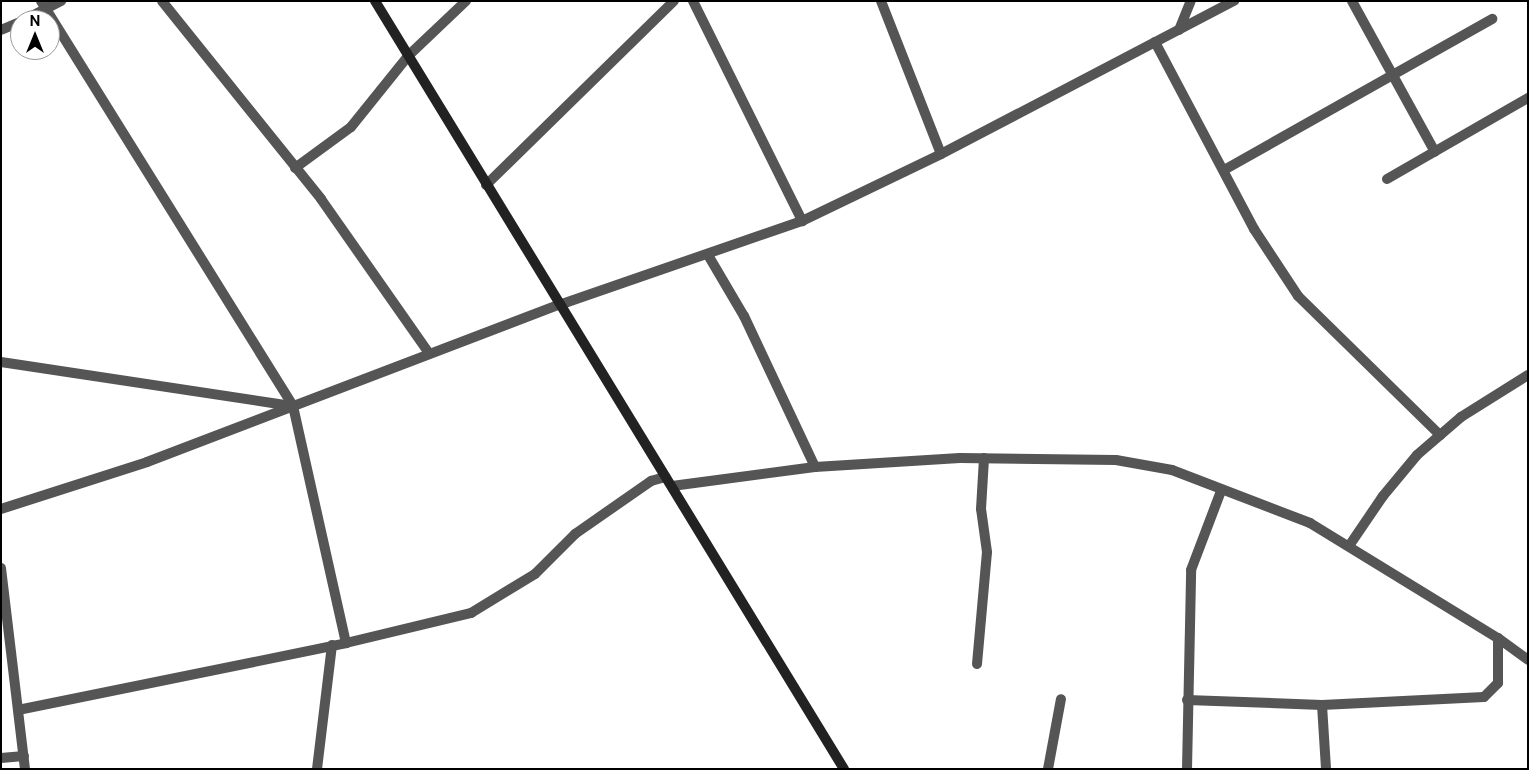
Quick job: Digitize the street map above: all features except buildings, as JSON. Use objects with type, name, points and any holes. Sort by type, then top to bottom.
[{"type":"street","points":[[61,1],[44,6],[294,406],[346,643]]},
{"type":"street","points":[[162,1],[296,168],[429,353]]},
{"type":"street","points":[[374,1],[844,769]]},
{"type":"street","points":[[296,168],[351,127],[408,56],[466,1]]},
{"type":"street","points":[[486,185],[674,1]]},
{"type":"street","points":[[693,1],[802,221]]},
{"type":"street","points":[[881,1],[941,154]]},
{"type":"street","points":[[1179,30],[1191,1]]},
{"type":"street","points":[[1,509],[148,462],[429,353],[559,305],[802,221],[941,154],[1234,1]]},
{"type":"street","points":[[1352,1],[1435,152]]},
{"type":"street","points":[[1224,170],[1492,19]]},
{"type":"street","points":[[1155,42],[1254,229],[1298,296],[1440,435]]},
{"type":"street","points":[[1387,179],[1528,98]]},
{"type":"street","points":[[708,255],[744,316],[815,467]]},
{"type":"street","points":[[1,362],[294,406]]},
{"type":"street","points":[[1350,546],[1383,496],[1417,455],[1461,417],[1528,375]]},
{"type":"street","points":[[977,664],[987,552],[982,509],[984,458]]},
{"type":"street","points":[[18,710],[346,643],[470,613],[535,574],[575,534],[650,481],[668,482],[815,467],[984,458],[1116,460],[1172,470],[1221,491],[1310,523],[1498,638],[1528,660]]},
{"type":"street","points":[[1187,769],[1191,570],[1221,491]]},
{"type":"street","points":[[1,568],[25,769]]},
{"type":"street","points":[[1187,700],[1322,705],[1484,697],[1498,683],[1498,638]]},
{"type":"street","points":[[316,769],[332,646]]},
{"type":"street","points":[[1048,769],[1061,699]]},
{"type":"street","points":[[1322,705],[1326,769]]},
{"type":"street","points":[[1,758],[24,756]]}]
